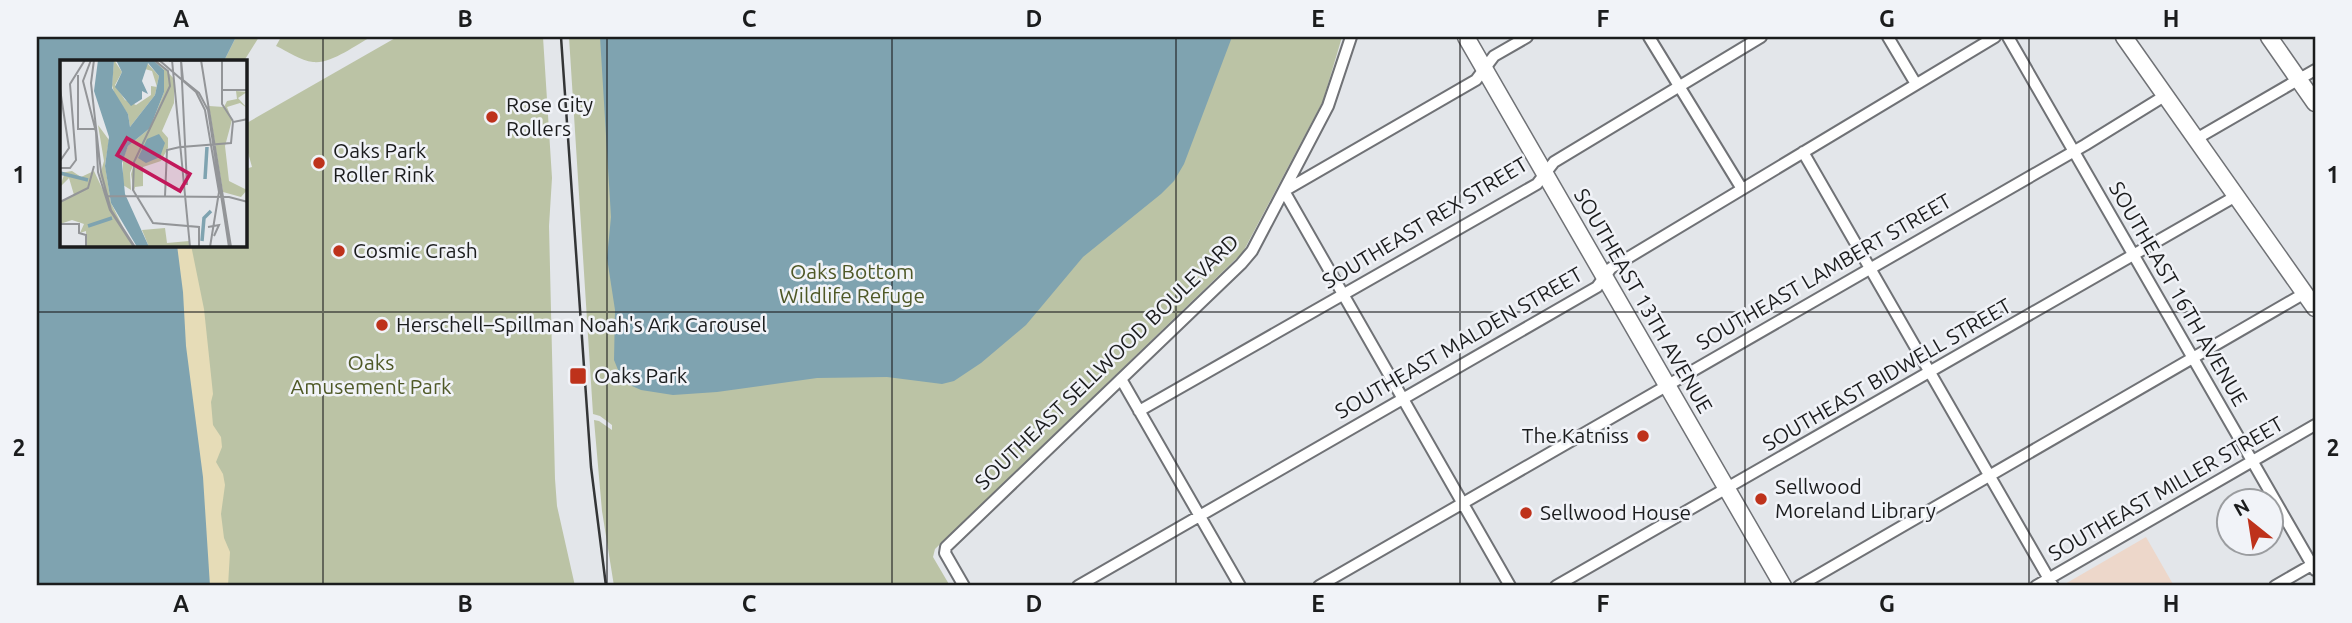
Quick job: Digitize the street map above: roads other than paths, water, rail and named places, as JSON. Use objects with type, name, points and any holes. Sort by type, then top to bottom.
[{"type":"street","name":"SOUTHEAST SELLWOOD BOULEVARD","points":[[964,586],[944,551],[948,545],[1247,258],[1328,106],[1351,37]]},
{"type":"street","name":"SOUTHEAST 13TH AVENUE","points":[[1466,37],[1783,586]]},
{"type":"street","points":[[1510,586],[1284,191],[1476,80],[1494,56],[1527,37]]},
{"type":"street","points":[[1649,37],[1742,189]]},
{"type":"street","name":"SOUTHEAST REX STREET","points":[[1139,411],[1537,184],[1554,162],[1761,37]]},
{"type":"street","points":[[1888,37],[1916,84]]},
{"type":"street","name":"SOUTHEAST MALDEN STREET","points":[[1078,586],[1597,287],[1611,268],[1995,37]]},
{"type":"street","name":"SOUTHEAST 16TH AVENUE","points":[[2008,37],[2314,566]]},
{"type":"street","points":[[2124,37],[2315,307]]},
{"type":"street","points":[[2269,37],[2315,103]]},
{"type":"street","points":[[2196,139],[2315,70]]},
{"type":"street","name":"SOUTHEAST LAMBERT STREET","points":[[1319,586],[2166,96]]},
{"type":"street","points":[[1803,152],[2051,582]]},
{"type":"street","name":"SOUTHEAST BIDWELL STREET","points":[[1556,586],[2236,196]]},
{"type":"street","points":[[1799,586],[2305,293]]},
{"type":"street","points":[[1121,379],[1240,586]]},
{"type":"street","name":"SOUTHEAST MILLER STREET","points":[[2036,586],[2051,582],[2315,425]]},
{"type":"street","points":[[2276,586],[2314,566]]},
{"type":"water","points":[[37,37],[236,37],[224,60],[60,60],[60,247],[177,247],[186,346],[203,477],[210,586],[37,586]]},
{"type":"water","points":[[600,37],[1232,37],[1184,164],[1174,181],[1083,257],[1026,325],[981,363],[954,381],[942,384],[887,377],[817,378],[717,392],[673,395],[641,390],[623,382],[614,360],[615,310],[607,258],[611,217]]},
{"type":"railway","points":[[561,37],[591,467],[606,586]]},
{"type":"place","name":"Rose City Rollers","points":[[492,117]]},
{"type":"place","name":"Oaks Park Roller Rink","points":[[319,163]]},
{"type":"place","name":"Cosmic Crash","points":[[339,251]]},
{"type":"place","name":"Herschell–Spillman Noah's Ark Carousel","points":[[382,325]]},
{"type":"place","name":"Oaks Park","points":[[578,376]]},
{"type":"place","name":"The Katniss","points":[[1643,436]]},
{"type":"place","name":"Sellwood Moreland Library","points":[[1761,499]]},
{"type":"place","name":"Sellwood House","points":[[1526,513]]},
{"type":"park label","name":"Oaks Bottom Wildlife Refuge","points":[[852,284]]},
{"type":"park label","name":"Oaks Amusement Park","points":[[371,375]]}]
